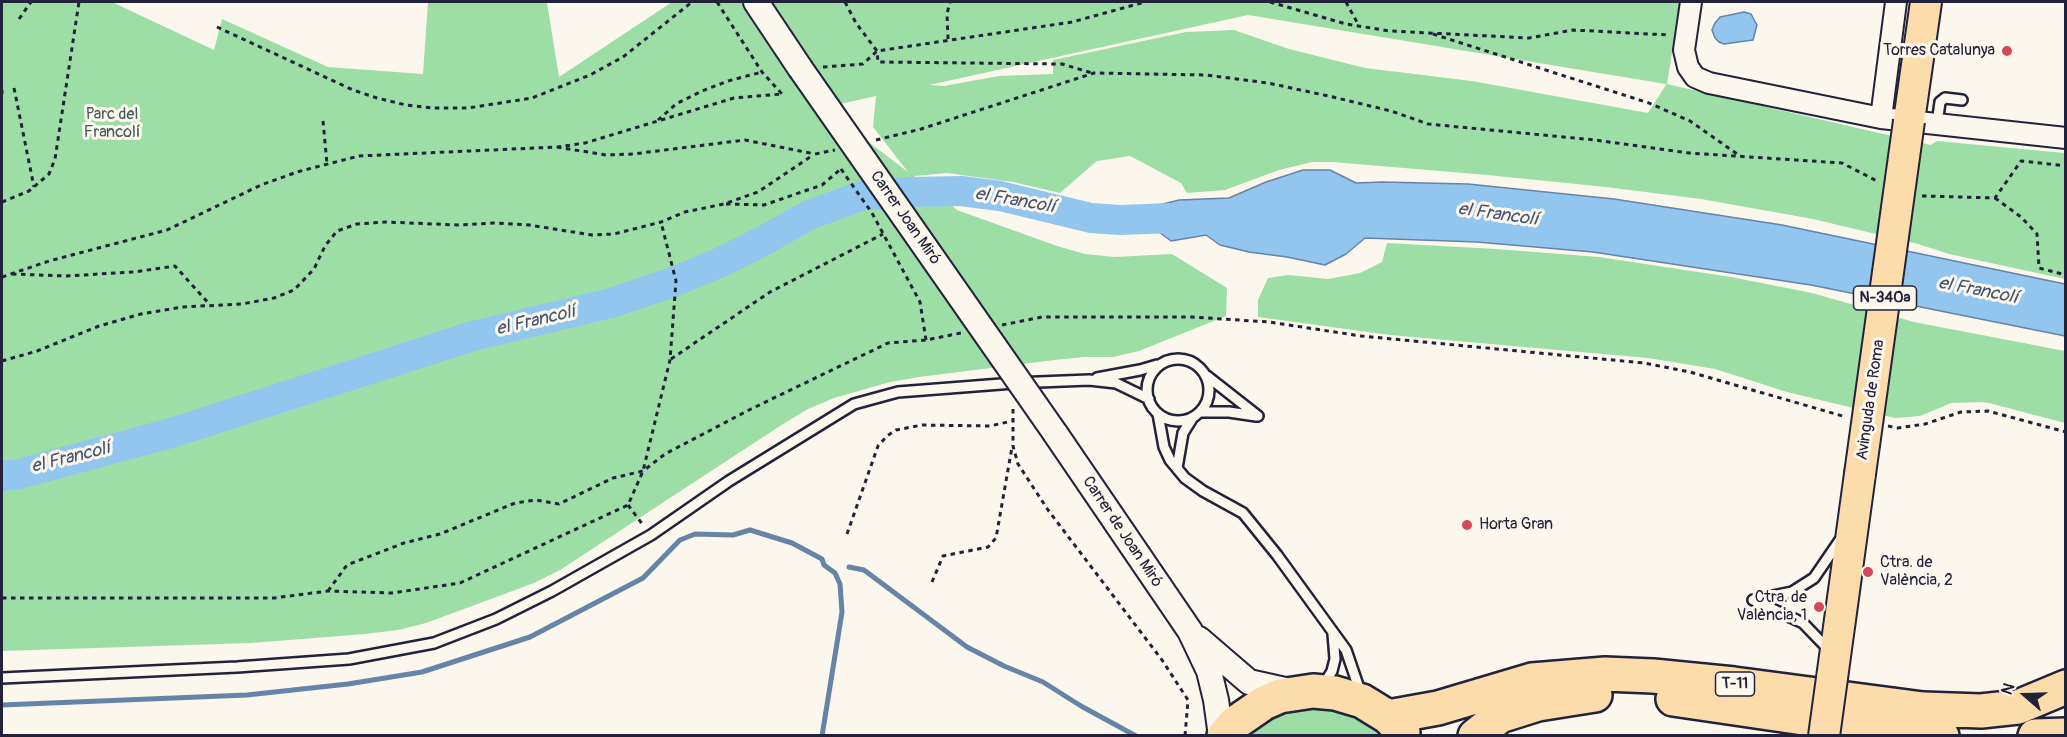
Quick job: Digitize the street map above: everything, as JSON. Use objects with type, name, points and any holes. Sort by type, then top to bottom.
[{"type":"highway","name":"T-11","points":[[1223,735],[1264,703],[1309,692],[1335,693],[1385,718],[1438,708],[1532,680],[1605,674],[1734,684],[1923,709],[1981,711],[2018,707],[2066,687]]},
{"type":"highway","name":"T-11","points":[[1474,735],[1500,716],[1538,704],[1606,694],[1649,696],[1887,730],[1942,735]]},
{"type":"highway","points":[[2035,735],[2066,735]]},
{"type":"main road","name":"Avinguda de Roma","points":[[1824,735],[1926,10]]},
{"type":"street","name":"Carrer Joan Miró","points":[[756,2],[1055,433]]},
{"type":"street","points":[[1691,2],[1684,50],[1688,67],[1695,77],[1709,83],[1909,121],[2066,138]]},
{"type":"street","name":"Avinguda de Roma","points":[[1896,2],[1909,121]]},
{"type":"street","name":"Carrer de Joan Miró","points":[[1055,433],[1215,665],[1249,682],[1309,692]]},
{"type":"street","points":[[1215,665],[1216,700],[1223,735]]},
{"type":"lane","name":"Avinguda de Roma","points":[[1909,121],[1945,98],[1962,100]]},
{"type":"lane","points":[[1089,380],[1140,370],[1177,358],[1186,359],[1202,369],[1207,376],[1258,416],[1229,412],[1197,415],[1175,421],[1158,414]]},
{"type":"lane","points":[[1160,364],[1153,371],[1147,390],[1149,399],[1158,414],[1164,447],[1170,460],[1185,478],[1243,513],[1333,631],[1385,718]]},
{"type":"lane","points":[[1177,468],[1184,433],[1206,404],[1209,395],[1207,376]]},
{"type":"lane","points":[[2,678],[225,668],[349,659],[434,643],[506,615],[651,535],[729,481],[854,404],[898,392],[1089,380],[1116,383],[1149,399]]},
{"type":"lane","points":[[1834,667],[1803,623],[1754,600],[1792,592],[1814,578],[1854,520]]},
{"type":"lane","points":[[1309,692],[1332,671],[1335,659],[1333,631]]},
{"type":"path","points":[[19,19],[31,2]]},
{"type":"path","points":[[2,202],[34,187],[49,174],[55,159],[79,2]]},
{"type":"path","points":[[217,27],[353,90],[377,98],[433,108],[468,108],[532,98],[590,75],[623,57],[692,2]]},
{"type":"path","points":[[2,277],[49,261],[167,230],[261,185],[358,156],[557,147],[585,143],[734,98],[782,94],[762,72],[717,2]]},
{"type":"path","points":[[845,2],[856,23],[877,51],[878,62],[1062,64],[1094,73],[1206,75],[1279,85],[1390,111],[1428,124],[1689,153],[1842,163],[1870,179],[1881,182]]},
{"type":"path","points":[[948,39],[947,14],[950,2]]},
{"type":"path","points":[[800,68],[863,64],[877,51],[1072,22],[1145,2]]},
{"type":"path","points":[[1270,2],[1346,24],[1390,31],[1529,38],[1573,30],[1686,36]]},
{"type":"path","points":[[1346,2],[1359,26]]},
{"type":"path","points":[[1428,33],[1649,103],[1690,122],[1740,156]]},
{"type":"path","points":[[657,121],[676,104],[702,91],[762,72]]},
{"type":"path","points":[[867,142],[921,129],[1094,73]]},
{"type":"path","points":[[14,88],[34,187]]},
{"type":"path","points":[[323,121],[327,164]]},
{"type":"path","points":[[557,147],[606,155],[633,154],[745,140],[815,154]]},
{"type":"path","points":[[868,147],[878,140]]},
{"type":"path","points":[[2,361],[141,314],[182,307],[242,304],[274,298],[294,290],[314,269],[325,246],[338,231],[357,224],[494,223],[529,225],[592,235],[614,234],[661,222],[685,212],[724,204],[758,192],[815,154],[844,148]]},
{"type":"path","points":[[1995,198],[2021,161],[2066,166]]},
{"type":"path","points":[[724,204],[764,205],[822,185],[850,162]]},
{"type":"path","points":[[841,169],[867,206],[920,302],[926,340]]},
{"type":"path","points":[[1912,193],[1922,196],[1995,198],[2021,217],[2037,234],[2039,268],[2066,275]]},
{"type":"path","points":[[2,598],[274,598],[328,591],[392,594],[460,583],[628,505],[643,471],[670,360],[676,281],[661,222]]},
{"type":"path","points":[[670,360],[770,292],[883,234]]},
{"type":"path","points":[[10,274],[65,276],[134,272],[175,266],[211,306]]},
{"type":"path","points":[[995,326],[1042,317],[1192,317],[1269,322],[1361,336],[1644,363],[1690,372],[1847,418]]},
{"type":"path","points":[[328,591],[347,565],[404,543],[440,534],[514,503],[536,500],[559,504],[613,478],[643,471],[665,454],[749,410],[888,344],[961,333]]},
{"type":"path","points":[[932,582],[944,556],[988,547],[996,538],[1013,446],[1014,383]]},
{"type":"path","points":[[1878,424],[1898,428],[1926,423],[1961,412],[1988,411],[2066,432]]},
{"type":"path","points":[[847,534],[878,446],[887,436],[896,430],[922,425],[990,426],[1012,421]]},
{"type":"path","points":[[1013,446],[1018,464],[1048,510],[1162,660],[1188,700],[1185,735]]},
{"type":"path","points":[[628,505],[651,535]]},
{"type":"green space","name":"Parc del Francolí","points":[[2,2],[112,2],[214,50],[222,19],[328,67],[423,74],[428,2],[547,3],[559,77],[672,2],[1680,2],[1667,84],[1931,145],[1937,141],[2065,153],[2065,279],[1949,254],[1918,244],[1813,219],[1701,199],[1487,175],[1312,162],[1279,170],[1225,190],[1187,193],[1181,183],[1130,156],[1097,161],[1060,193],[1013,182],[947,173],[914,176],[957,210],[1057,246],[1085,254],[1114,257],[1172,254],[1227,288],[1226,316],[1139,351],[1113,357],[1084,357],[919,377],[890,382],[834,398],[808,409],[783,424],[560,570],[534,583],[426,623],[398,630],[365,634],[251,643],[2,651]],"holes":[[[1248,15],[1666,84],[1666,85],[1648,113],[1472,81],[1365,68],[1289,49],[1234,30],[1186,32],[1053,60],[1053,74],[999,76],[944,86],[929,85]],[[876,96],[873,127],[908,172],[854,131],[840,104]]]},
{"type":"green space","points":[[1387,243],[1599,257],[1731,277],[1812,293],[1914,322],[2065,351],[2065,423],[1985,402],[1951,403],[1920,416],[1895,418],[1787,392],[1715,369],[1648,358],[1390,335],[1258,317],[1258,300],[1268,278],[1289,275],[1328,279],[1360,273],[1382,262]]},
{"type":"green space","points":[[1322,706],[1354,715],[1383,736],[1243,736],[1260,721],[1290,708]]},
{"type":"water","points":[[1744,12],[1751,14],[1757,25],[1753,40],[1724,44],[1719,42],[1712,30],[1720,17]]},
{"type":"water","points":[[1303,170],[1330,170],[1356,183],[1468,184],[1614,199],[1782,225],[2065,284],[2065,336],[1811,285],[1593,252],[1477,242],[1365,238],[1346,254],[1325,265],[1220,245],[1206,235],[1171,241],[1159,232],[1159,205],[1179,200],[1229,198],[1266,182]]},
{"type":"waterway","name":"el Francolí","points":[[2,476],[19,474],[171,433],[473,336],[611,303],[676,281],[721,262],[809,215],[864,195],[961,191],[1000,196],[1091,218],[1120,220],[1199,217]]},
{"type":"waterway","points":[[2,705],[247,695],[348,684],[422,672],[530,637],[643,578],[680,540],[695,534],[733,535],[750,530],[792,543],[822,559],[824,565],[835,573],[840,584],[842,612],[822,736]]},
{"type":"waterway","points":[[849,567],[864,570],[967,647],[1043,682],[1136,736]]},
{"type":"place","name":"Torres Catalunya","points":[[2007,51]]},
{"type":"place","name":"Horta Gran","points":[[1467,525]]},
{"type":"place","name":"Ctra. de València, 2","points":[[1868,572]]},
{"type":"place","name":"Ctra. de València, 1","points":[[1819,607]]}]
